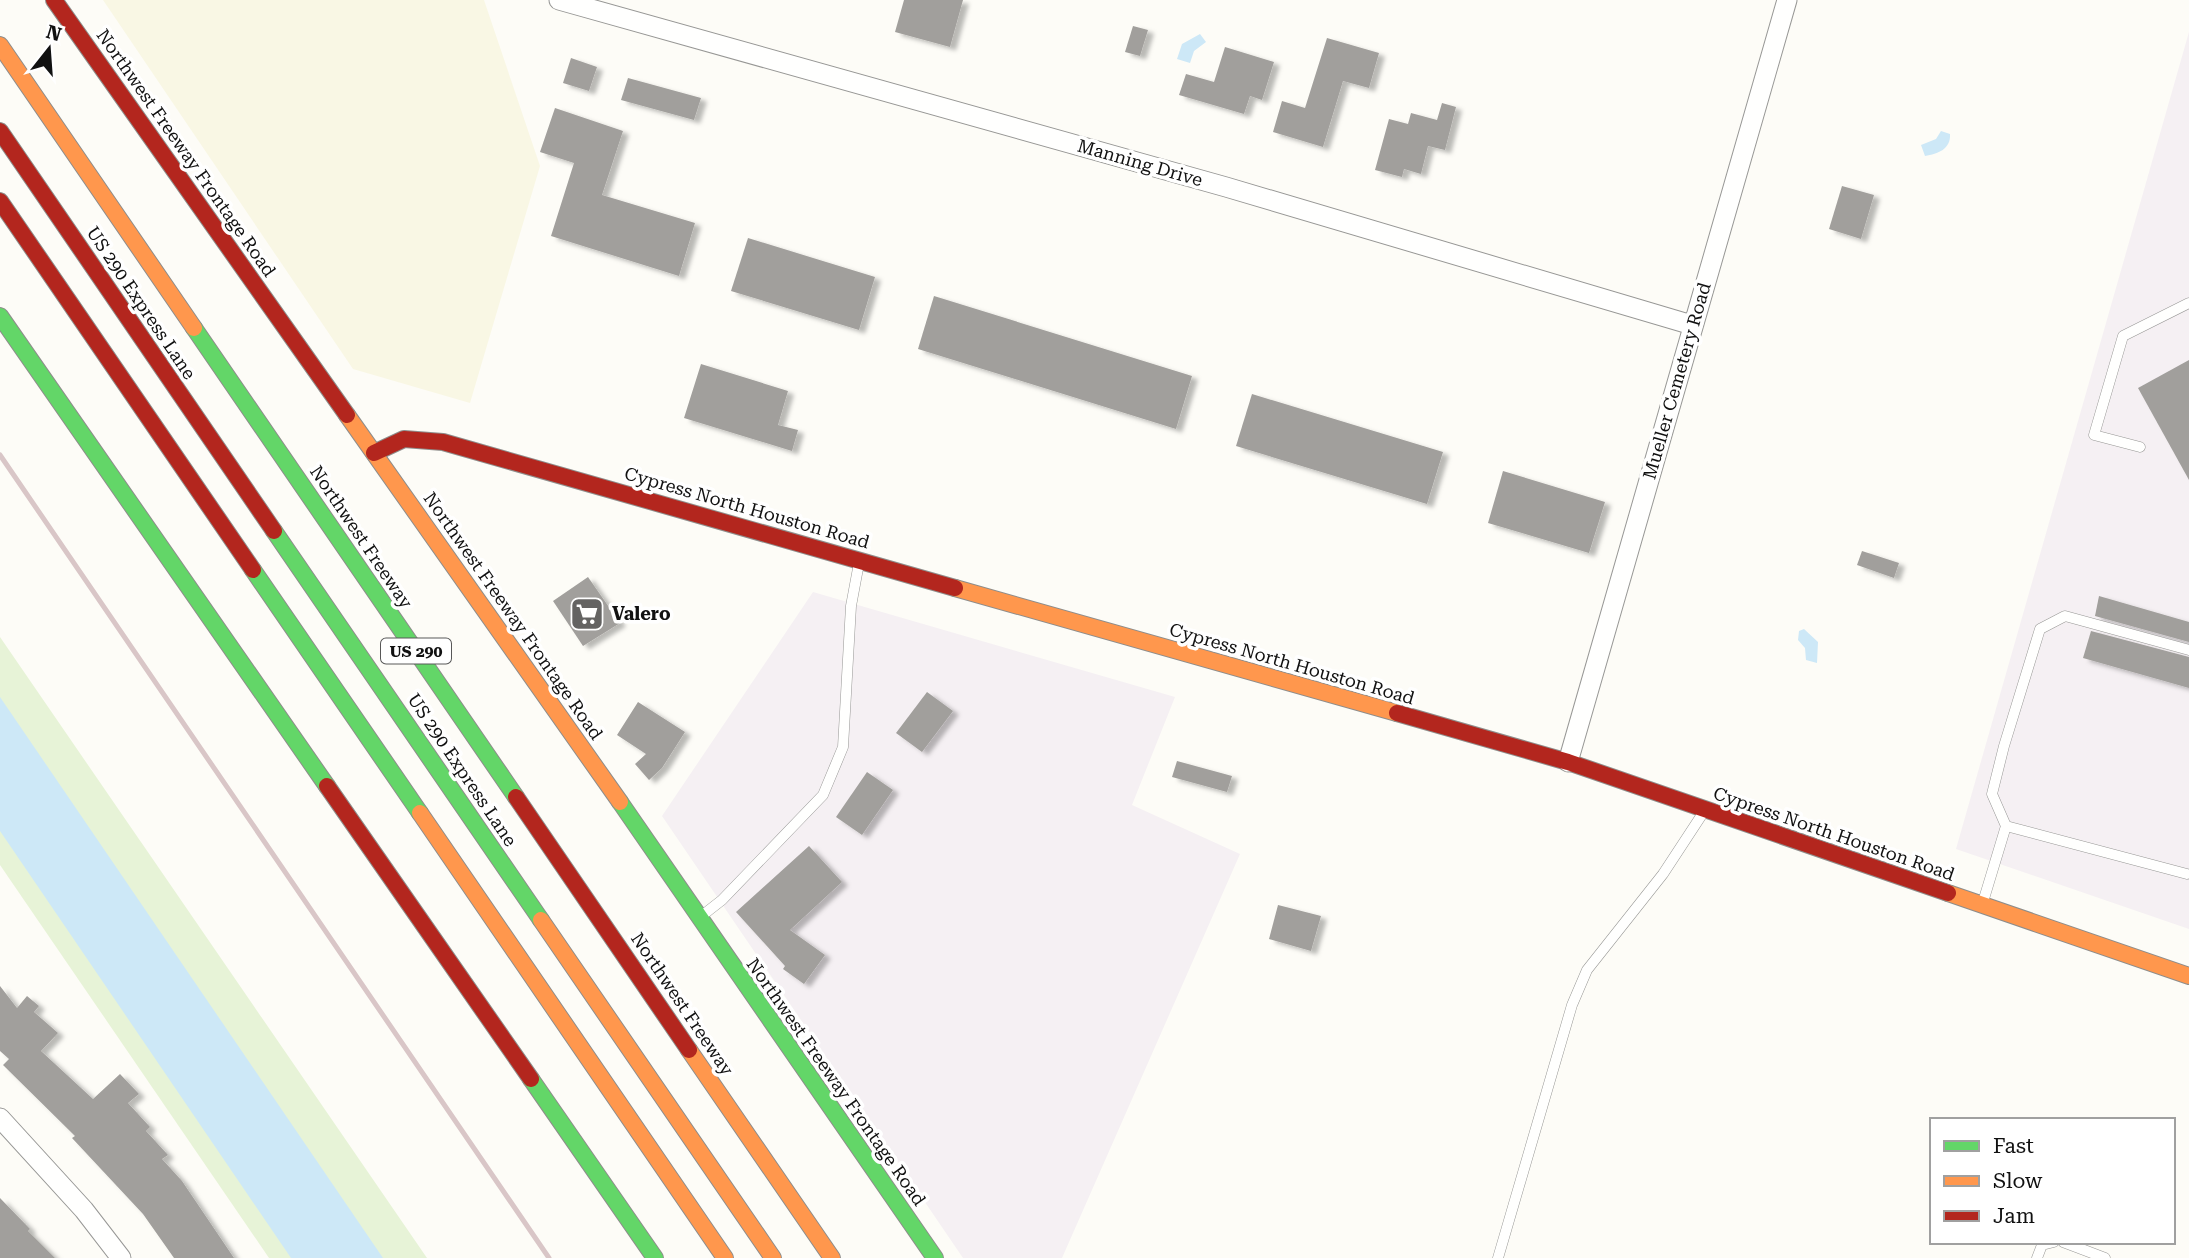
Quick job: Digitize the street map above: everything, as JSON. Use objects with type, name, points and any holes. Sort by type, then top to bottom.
[{"type":"main road","name":"Northwest Freeway Frontage Road","points":[[54,0],[374,453],[935,1258]]},
{"type":"main road","name":"Northwest Freeway","points":[[0,46],[832,1258]]},
{"type":"main road","name":"US 290 Express Lane","points":[[0,131],[773,1258]]},
{"type":"main road","points":[[0,201],[725,1258]]},
{"type":"main road","points":[[0,316],[655,1258]]},
{"type":"main road","name":"Cypress North Houston Road","points":[[374,453],[404,439],[443,442],[1568,762],[2189,976]]},
{"type":"street","name":"Manning Drive","points":[[559,0],[583,3],[1226,187],[1692,325]]},
{"type":"street","name":"Mueller Cemetery Road","points":[[1568,762],[1787,0]]},
{"type":"street","points":[[0,1118],[84,1210],[121,1258]]},
{"type":"lane","points":[[2140,447],[2094,435],[2123,336],[2189,303]]},
{"type":"lane","points":[[699,918],[722,900],[823,795],[843,747],[851,606],[859,561]]},
{"type":"lane","points":[[1981,906],[2006,826],[1992,794],[2040,629],[2065,616],[2189,650]]},
{"type":"lane","points":[[1498,1258],[1572,1004],[1587,970],[1663,874],[1705,810]]},
{"type":"lane","points":[[2006,826],[2187,874]]},
{"type":"lane","points":[[2037,1258],[2042,1245],[2046,1244]]},
{"type":"lane","points":[[2068,1244],[2105,1258]]},
{"type":"shaded area","points":[[103,0],[484,0],[540,166],[470,403],[353,369]]},
{"type":"shaded area","points":[[2189,32],[2189,929],[1956,849]]},
{"type":"shaded area","points":[[813,592],[1175,697],[1132,805],[1240,854],[1062,1258],[963,1258],[662,816]]},
{"type":"green space","points":[[0,637],[427,1258],[269,1258],[0,865]]},
{"type":"water","points":[[1200,34],[1206,42],[1194,51],[1190,63],[1177,59],[1182,44]]},
{"type":"water","points":[[1941,131],[1950,134],[1946,147],[1925,156],[1921,145],[1936,139]]},
{"type":"water","points":[[1804,629],[1818,642],[1817,663],[1806,660],[1805,648],[1798,640],[1799,631]]},
{"type":"water","points":[[0,697],[383,1258],[291,1258],[0,831]]},
{"type":"building","points":[[904,0],[963,0],[950,47],[895,32]]},
{"type":"building","points":[[1133,26],[1148,30],[1140,56],[1125,52]]},
{"type":"building","points":[[1327,38],[1379,53],[1369,88],[1343,81],[1323,147],[1273,132],[1282,101],[1305,108]]},
{"type":"building","points":[[1225,47],[1274,62],[1262,100],[1250,96],[1244,114],[1179,95],[1186,74],[1214,82]]},
{"type":"building","points":[[571,58],[597,67],[589,91],[563,83]]},
{"type":"building","points":[[628,78],[701,98],[694,120],[621,100]]},
{"type":"building","points":[[1442,103],[1456,107],[1445,150],[1428,146],[1421,174],[1404,169],[1402,177],[1375,170],[1389,119],[1408,124],[1411,113],[1437,120]]},
{"type":"building","points":[[555,108],[623,131],[602,195],[695,223],[679,276],[551,236],[574,163],[540,152]]},
{"type":"building","points":[[1842,186],[1874,195],[1861,239],[1829,229]]},
{"type":"building","points":[[748,238],[875,277],[859,330],[731,291]]},
{"type":"building","points":[[934,296],[1192,376],[1176,429],[918,349]]},
{"type":"building","points":[[2189,360],[2189,480],[2138,388]]},
{"type":"building","points":[[701,364],[788,391],[778,425],[798,430],[792,451],[684,418]]},
{"type":"building","points":[[1252,394],[1443,452],[1427,504],[1236,446]]},
{"type":"building","points":[[1503,471],[1605,502],[1589,553],[1488,523]]},
{"type":"building","points":[[1862,551],[1899,563],[1894,578],[1857,565]]},
{"type":"building","points":[[588,577],[620,623],[583,646],[553,601]]},
{"type":"building","points":[[2099,596],[2189,622],[2189,642],[2095,616]]},
{"type":"building","points":[[2091,631],[2189,657],[2189,688],[2083,658]]},
{"type":"building","points":[[927,692],[953,711],[922,752],[896,733]]},
{"type":"building","points":[[638,702],[685,732],[662,768],[649,780],[635,764],[646,754],[617,735]]},
{"type":"building","points":[[1177,761],[1232,776],[1227,792],[1172,777]]},
{"type":"building","points":[[867,772],[893,790],[862,835],[836,817]]},
{"type":"building","points":[[809,846],[842,882],[790,930],[825,955],[804,984],[783,969],[785,966],[736,912]]},
{"type":"building","points":[[1278,905],[1321,916],[1311,951],[1269,939]]},
{"type":"building","points":[[0,986],[17,1008],[27,996],[39,1006],[34,1012],[58,1033],[41,1051],[93,1099],[120,1074],[139,1094],[128,1103],[150,1127],[146,1131],[168,1155],[162,1159],[182,1181],[234,1258],[174,1258],[143,1214],[72,1138],[75,1136],[3,1065],[9,1059],[0,1051]]},
{"type":"building","points":[[0,1198],[30,1229],[28,1231],[55,1258],[0,1258]]},
{"type":"railway","points":[[0,455],[549,1258]]},
{"type":"traffic: fast","points":[[0,316],[327,786]]},
{"type":"traffic: fast","points":[[194,328],[516,797]]},
{"type":"traffic: fast","points":[[274,531],[541,920]]},
{"type":"traffic: fast","points":[[253,570],[420,813]]},
{"type":"traffic: fast","points":[[620,802],[935,1258]]},
{"type":"traffic: fast","points":[[531,1079],[655,1258]]},
{"type":"traffic: slow","points":[[0,45],[194,328]]},
{"type":"traffic: slow","points":[[347,415],[620,802]]},
{"type":"traffic: slow","points":[[955,588],[1397,713]]},
{"type":"traffic: slow","points":[[420,813],[725,1258]]},
{"type":"traffic: slow","points":[[1948,893],[2189,976]]},
{"type":"traffic: slow","points":[[541,920],[773,1258]]},
{"type":"traffic: slow","points":[[689,1050],[832,1258]]},
{"type":"traffic: jam","points":[[54,0],[347,415]]},
{"type":"traffic: jam","points":[[0,131],[274,531]]},
{"type":"traffic: jam","points":[[0,201],[253,570]]},
{"type":"traffic: jam","points":[[374,453],[404,439],[443,442],[955,588]]},
{"type":"traffic: jam","points":[[1397,713],[1568,762],[1948,893]]},
{"type":"traffic: jam","points":[[327,786],[531,1079]]},
{"type":"traffic: jam","points":[[516,797],[689,1050]]},
{"type":"place","name":"Valero","points":[[587,614]]}]
